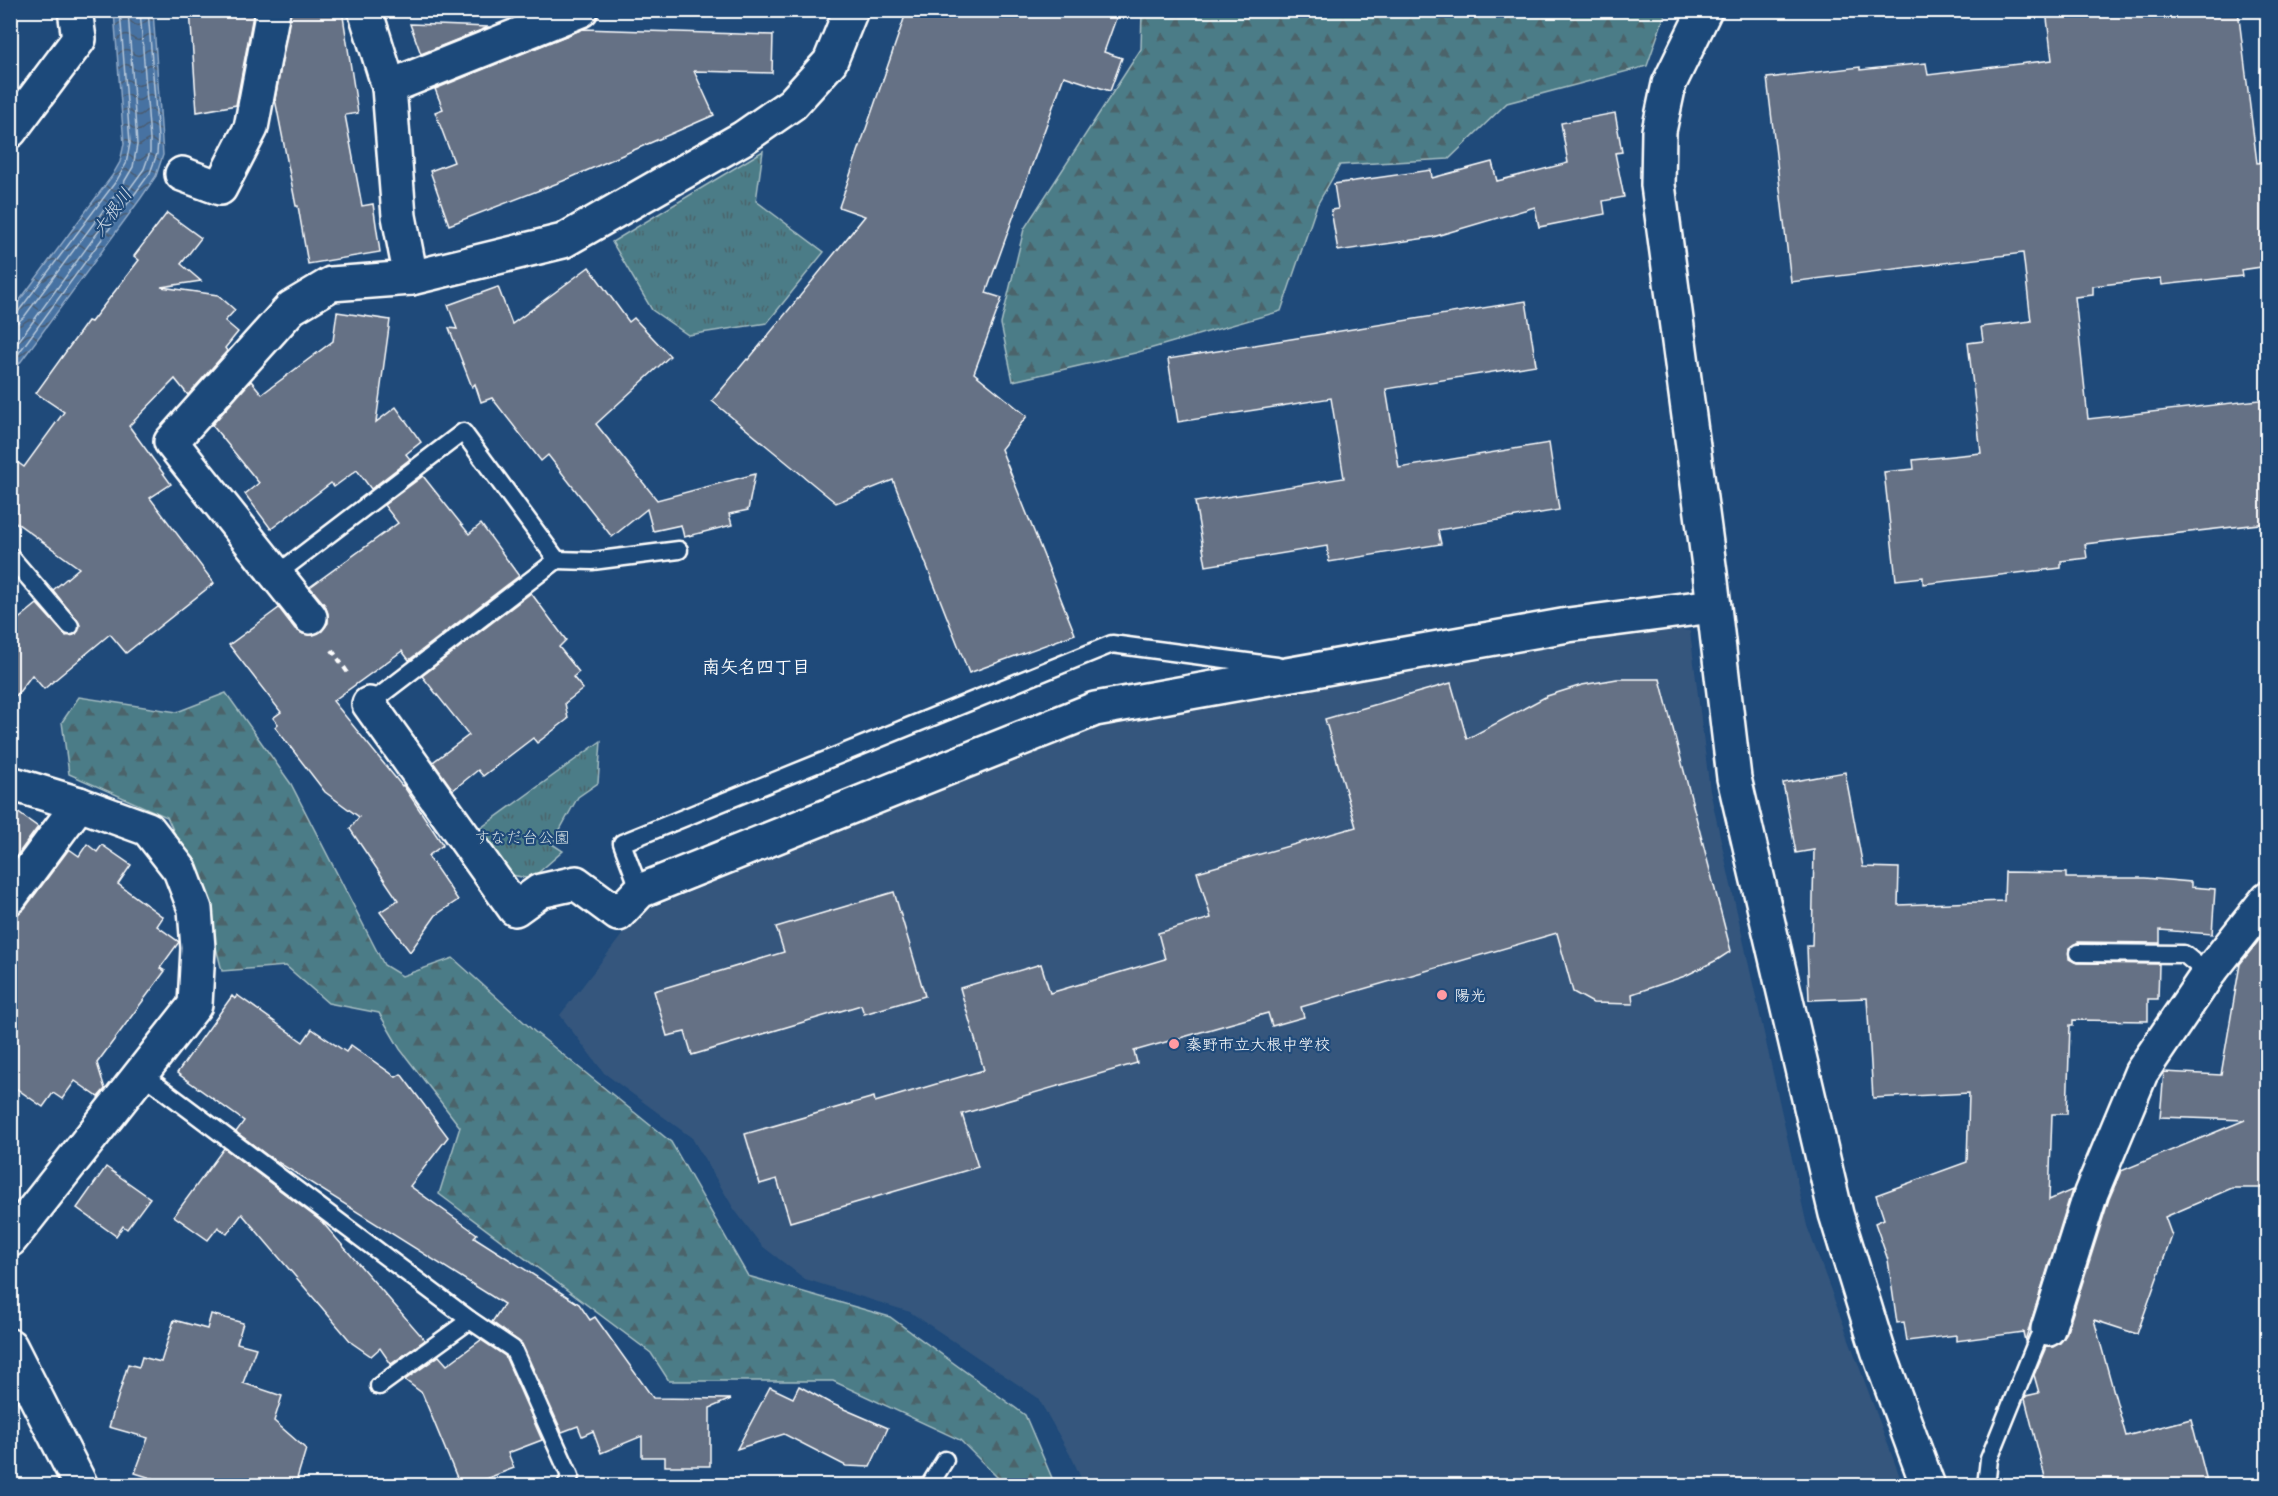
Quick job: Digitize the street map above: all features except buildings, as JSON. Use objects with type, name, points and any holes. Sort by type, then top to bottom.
[{"type":"street","points":[[10,131],[79,39],[75,10]]},
{"type":"street","points":[[182,174],[220,188],[251,128],[273,10]]},
{"type":"street","points":[[365,10],[389,87],[399,216],[411,278]]},
{"type":"street","points":[[389,87],[580,10]]},
{"type":"street","points":[[310,617],[171,442],[291,308],[331,284],[411,278],[562,241],[743,138],[792,104],[830,62],[851,10]]},
{"type":"street","points":[[1705,10],[1669,84],[1659,131],[1658,184],[1734,778],[1836,1214],[1878,1350],[1928,1485]]},
{"type":"street","points":[[369,704],[515,909],[540,891],[576,883],[618,914],[640,891],[1095,709],[1568,625],[1713,606]]},
{"type":"street","points":[[10,783],[79,804],[148,829],[180,870],[195,909],[198,948],[195,1005],[10,1240]]},
{"type":"street","points":[[10,897],[79,804]]},
{"type":"street","points":[[2048,1329],[2091,1192],[2140,1073],[2208,974],[2268,898]]},
{"type":"street","points":[[10,1346],[81,1485]]},
{"type":"lane","points":[[278,574],[463,432],[557,560]]},
{"type":"lane","points":[[369,704],[557,560],[592,561],[679,550]]},
{"type":"lane","points":[[12,561],[70,626]]},
{"type":"lane","points":[[640,891],[622,843],[1112,644],[1311,671]]},
{"type":"lane","points":[[2078,952],[2184,954],[2208,974]]},
{"type":"lane","points":[[142,1074],[470,1320],[513,1349],[570,1476],[566,1485]]},
{"type":"lane","points":[[379,1386],[470,1320]]},
{"type":"lane","points":[[1986,1485],[1989,1459],[2038,1338],[2048,1329]]},
{"type":"lane","points":[[929,1485],[945,1460]]},
{"type":"path","points":[[310,617],[369,704]]},
{"type":"shaded area","name":"秦野市立大根中学校","points":[[1662,627],[1690,631],[1710,791],[1807,1226],[1903,1485],[1084,1485],[1073,1460],[1038,1398],[910,1312],[805,1279],[762,1246],[734,1209],[692,1138],[604,1073],[560,1015],[639,913],[1101,723]]},
{"type":"green space","points":[[1142,10],[1666,11],[1647,66],[1507,103],[1449,159],[1340,165],[1317,205],[1281,311],[1135,353],[1013,381],[1001,324],[1024,229],[1141,49]]},
{"type":"green space","points":[[763,151],[756,201],[824,252],[767,323],[688,335],[652,310],[612,242]]},
{"type":"green space","points":[[226,693],[291,784],[384,965],[402,976],[453,958],[535,1032],[671,1142],[748,1276],[890,1317],[1025,1415],[1055,1485],[1005,1485],[960,1440],[833,1381],[669,1381],[651,1353],[439,1194],[460,1127],[400,1049],[379,1013],[328,1003],[286,966],[222,971],[202,892],[167,817],[69,774],[62,722],[79,697],[177,712]]},
{"type":"green space","name":"すなだ台公園","points":[[601,741],[598,783],[578,797],[552,844],[563,851],[531,879],[512,875],[478,830]]},
{"type":"water","name":"大根川","points":[[114,11],[153,11],[163,155],[156,176],[141,198],[11,375],[11,312],[120,162],[124,144]]},
{"type":"place","name":"陽光","points":[[1442,995]]},
{"type":"place","name":"秦野市立大根中学校","points":[[1174,1044]]},
{"type":"district","name":"南矢名四丁目","points":[[756,667]]}]
